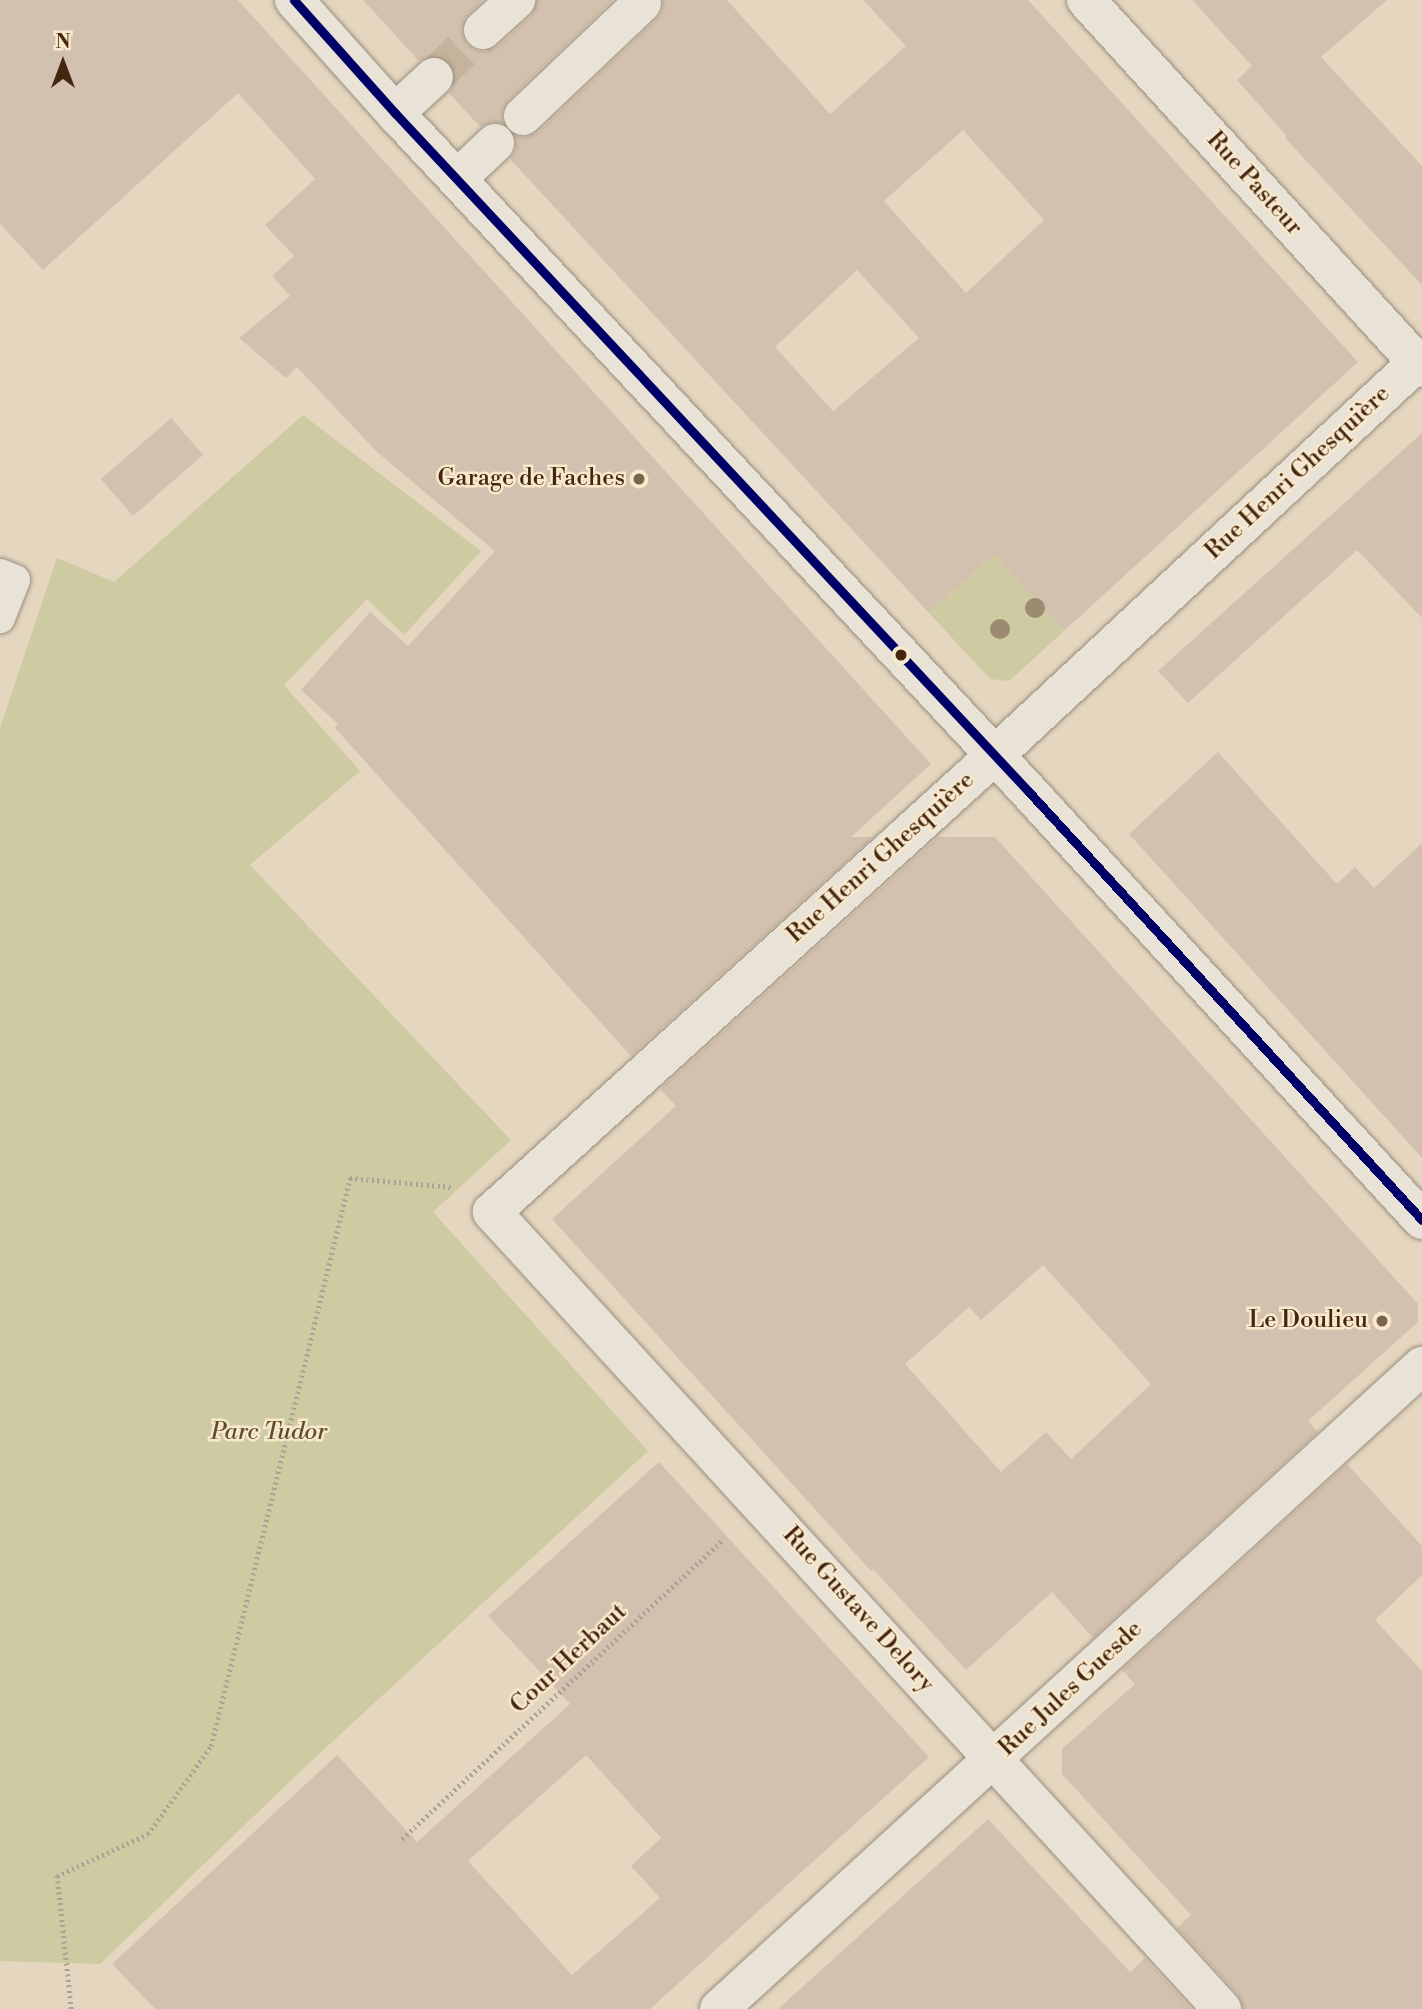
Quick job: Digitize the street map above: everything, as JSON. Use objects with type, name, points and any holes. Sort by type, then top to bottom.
[{"type":"street","points":[[294,0],[395,113],[1422,1220]]},
{"type":"street","points":[[484,30],[516,0]]},
{"type":"street","name":"Rue Pasteur","points":[[1086,0],[1420,363]]},
{"type":"street","points":[[523,116],[642,3]]},
{"type":"street","points":[[395,113],[434,77]]},
{"type":"street","points":[[458,178],[495,143]]},
{"type":"street","name":"Rue Henri Ghesquière","points":[[492,1212],[994,756],[1420,363]]},
{"type":"street","name":"Rue Gustave Delory","points":[[492,1212],[1222,2009]]},
{"type":"street","name":"Rue Jules Guesde","points":[[719,2009],[1422,1366]]},
{"type":"lane","points":[[0,574],[15,580],[0,618]]},
{"type":"path","points":[[71,2009],[57,1876],[148,1834],[211,1746],[350,1178],[460,1188]]},
{"type":"path","name":"Cour Herbaut","points":[[402,1839],[761,1504]]},
{"type":"green space","name":"Parc Tudor","points":[[303,415],[481,551],[404,635],[367,599],[284,685],[360,771],[250,865],[511,1140],[433,1212],[648,1451],[307,1765],[100,1964],[0,1961],[0,728],[57,558],[114,582]]},
{"type":"green space","points":[[994,554],[1064,631],[1009,681],[990,679],[929,613]]},
{"type":"building","points":[[0,0],[238,0],[931,764],[851,837],[873,837],[631,1056],[335,728],[338,724],[301,690],[370,612],[408,646],[495,551],[377,452],[297,367],[286,378],[239,338],[290,296],[272,276],[294,256],[265,225],[315,179],[238,93],[43,270],[0,224]]},
{"type":"building","points":[[363,0],[483,0],[468,14],[462,24],[462,34],[467,45],[477,51],[487,51],[498,46],[531,16],[537,0],[613,0],[508,100],[502,110],[502,123],[491,122],[480,127],[449,93],[455,83],[455,72],[450,63],[440,56],[429,56],[419,61]]},
{"type":"building","points":[[663,0],[727,0],[830,114],[906,46],[863,0],[1028,0],[1358,362],[1064,631],[994,554],[929,613],[510,159],[516,149],[515,136],[527,137],[538,132],[657,19],[663,10]],"holes":[[[963,130],[1044,220],[966,293],[884,201]],[[857,270],[919,338],[833,411],[775,347]]]},
{"type":"building","points":[[1192,0],[1387,0],[1321,57],[1422,166],[1422,285],[1285,138],[1287,136],[1237,80],[1252,66]]},
{"type":"building","points":[[171,418],[203,455],[133,516],[101,479]]},
{"type":"building","points":[[1422,433],[1422,618],[1357,550],[1188,703],[1158,671]]},
{"type":"building","points":[[1218,752],[1337,884],[1355,867],[1374,888],[1422,843],[1422,1158],[1129,834]]},
{"type":"building","points":[[938,837],[995,837],[1418,1304],[1418,1322],[1308,1421],[1318,1432],[1093,1638],[1052,1592],[966,1670],[873,1569],[871,1571],[552,1219],[676,1106],[660,1089]],"holes":[[[1043,1265],[1151,1384],[1071,1459],[1046,1432],[1001,1472],[905,1364],[969,1307],[981,1320]]]},
{"type":"building","points":[[659,1462],[929,1757],[650,2009],[155,2009],[112,1964],[337,1755],[417,1842],[570,1704],[488,1616]],"holes":[[[586,1755],[661,1838],[631,1866],[660,1898],[572,1975],[468,1861]]]},
{"type":"building","points":[[1347,1464],[1422,1546],[1422,1575],[1375,1620],[1422,1671],[1422,2009],[1243,2009],[1238,1994],[1177,1928],[1191,1915],[1062,1774],[1062,1749],[1135,1684],[1122,1670]]},
{"type":"building","points":[[988,1819],[1130,1972],[1145,1958],[1192,2009],[778,2009]]},
{"type":"tunnel","points":[[434,77],[483,30]]},
{"type":"transit line","points":[[294,0],[395,113],[1029,792],[1422,1220]]},
{"type":"place","name":"Garage de Faches","points":[[639,479]]},
{"type":"place","name":"Le Doulieu","points":[[1382,1321]]}]
